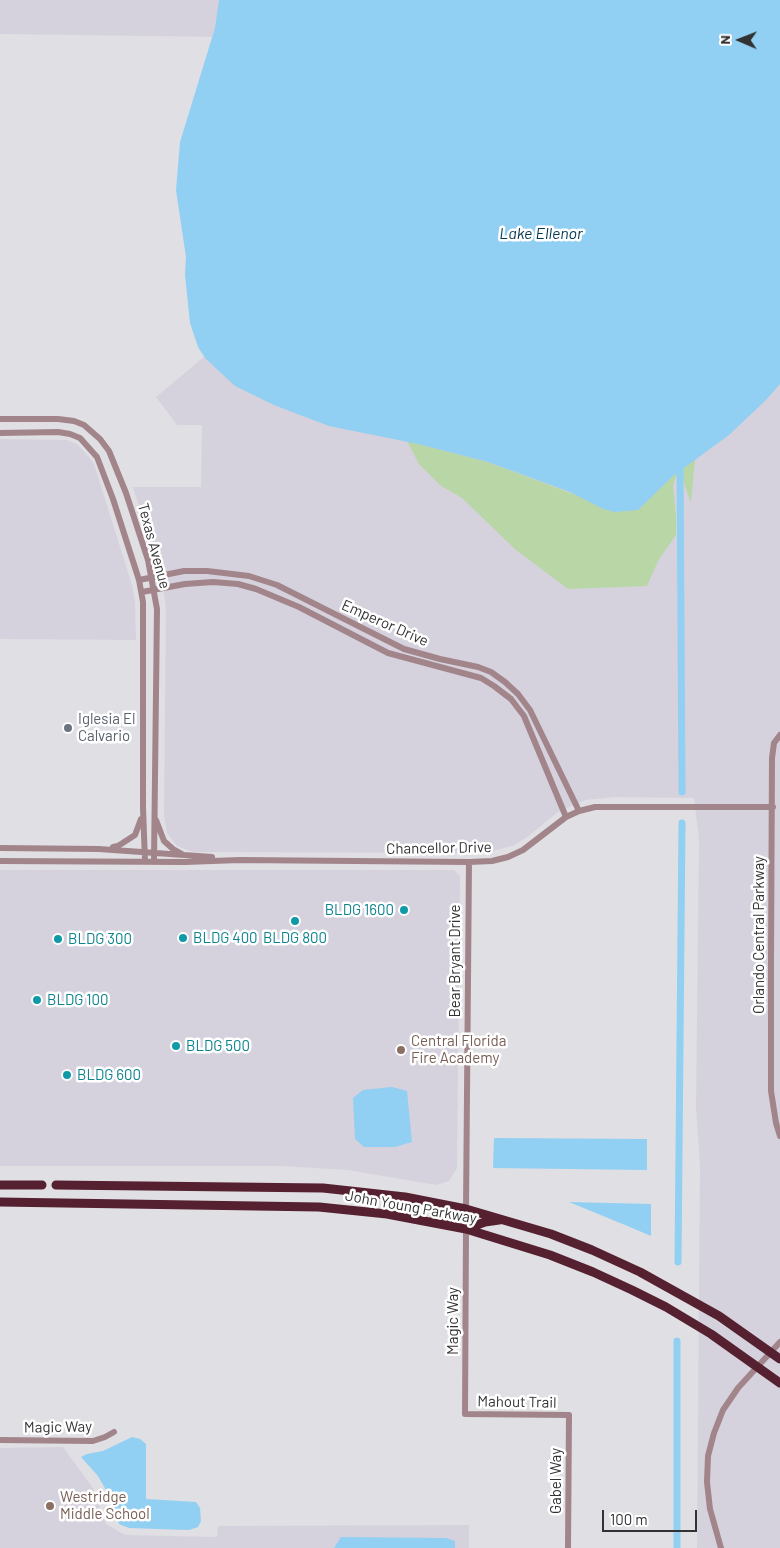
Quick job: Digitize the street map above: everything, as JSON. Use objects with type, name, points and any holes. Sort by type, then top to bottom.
[{"type":"highway","points":[[0,1184],[42,1185]]},
{"type":"highway","name":"John Young Parkway","points":[[56,1185],[323,1188],[405,1197],[466,1209],[568,1240],[640,1272],[720,1316],[780,1359]]},
{"type":"highway","name":"John Young Parkway","points":[[0,1202],[319,1207],[374,1212],[466,1229],[542,1252],[612,1280],[681,1316],[780,1383]]},
{"type":"highway","points":[[428,1221],[449,1218],[466,1209]]},
{"type":"highway","points":[[466,1229],[485,1222],[506,1220]]},
{"type":"street","name":"Texas Avenue","points":[[1,419],[74,421],[84,425],[100,439],[109,451],[126,493],[151,576],[157,626],[154,862]]},
{"type":"street","points":[[0,433],[1,419]]},
{"type":"street","points":[[58,420],[58,432]]},
{"type":"street","name":"Texas Avenue","points":[[0,433],[58,432],[80,438],[97,457],[113,498],[142,592],[144,626],[143,808],[145,861]]},
{"type":"street","points":[[97,457],[109,451]]},
{"type":"street","points":[[113,498],[126,493]]},
{"type":"street","name":"Emperor Drive","points":[[139,580],[151,576],[184,571],[207,571],[249,576],[277,585],[404,649],[478,667],[491,672],[518,694],[530,710],[579,811]]},
{"type":"street","name":"Emperor Drive","points":[[142,592],[185,584],[213,582],[238,584],[256,589],[299,607],[388,654],[481,678],[511,699],[524,716],[566,817]]},
{"type":"street","points":[[144,626],[157,626]]},
{"type":"street","name":"Orlando Central Parkway","points":[[780,735],[774,743],[772,758],[771,958],[772,1091],[780,1136]]},
{"type":"street","name":"Chancellor Drive","points":[[0,860],[154,862],[240,860],[492,861],[508,857],[523,850],[566,817],[595,807],[773,807]]},
{"type":"street","points":[[99,849],[118,846],[135,835],[140,824],[143,808]]},
{"type":"street","points":[[154,814],[164,841],[173,849],[186,856]]},
{"type":"street","name":"Chancellor Drive","points":[[0,848],[99,849],[240,860]]},
{"type":"street","name":"Bear Bryant Drive","points":[[466,1209],[469,862]]},
{"type":"street","name":"Magic Way","points":[[465,1414],[466,1229]]},
{"type":"street","points":[[721,1548],[710,1510],[707,1482],[708,1456],[714,1433],[724,1410],[738,1388],[780,1342]]},
{"type":"street","name":"Mahout Trail","points":[[465,1414],[569,1415]]},
{"type":"street","name":"Gabel Way","points":[[568,1548],[569,1415]]},
{"type":"street","name":"Magic Way","points":[[0,1440],[93,1441],[114,1432]]},
{"type":"shaded area","points":[[0,0],[238,0],[227,37],[0,34]]},
{"type":"shaded area","points":[[780,333],[780,1548],[697,1548],[700,1166],[696,1107],[699,839],[694,798],[614,797],[585,800],[558,812],[526,838],[512,846],[485,853],[193,852],[177,846],[167,833],[164,815],[166,609],[163,584],[133,487],[201,487],[202,425],[177,425],[156,397],[229,336]]},
{"type":"shaded area","points":[[0,439],[67,440],[77,444],[94,464],[132,585],[135,601],[136,640],[0,639]]},
{"type":"shaded area","points":[[0,870],[454,870],[460,876],[457,1168],[449,1181],[436,1185],[348,1170],[280,1166],[0,1166]]},
{"type":"shaded area","name":"Westridge Middle School","points":[[63,1447],[93,1488],[106,1524],[125,1535],[217,1537],[218,1526],[469,1525],[469,1548],[0,1548],[0,1448]]},
{"type":"green space","points":[[407,441],[488,462],[584,498],[638,510],[673,476],[695,459],[691,503],[682,477],[676,476],[673,486],[676,535],[658,561],[647,586],[568,589],[516,550],[462,498],[441,486],[419,464]]},
{"type":"water","name":"Lake Ellenor","points":[[219,0],[780,0],[780,384],[729,435],[673,476],[638,510],[615,512],[603,509],[570,492],[488,462],[418,444],[329,426],[274,405],[235,386],[205,358],[198,347],[190,323],[185,275],[186,257],[176,190],[180,142],[215,28]]},
{"type":"water","points":[[392,1087],[407,1091],[412,1142],[395,1147],[364,1147],[355,1139],[353,1098],[363,1090]]},
{"type":"water","points":[[494,1138],[647,1139],[647,1170],[493,1168]]},
{"type":"water","points":[[569,1202],[651,1204],[651,1236],[625,1225]]},
{"type":"water","points":[[132,1437],[140,1439],[146,1444],[146,1499],[196,1502],[200,1508],[201,1521],[198,1527],[189,1530],[129,1528],[119,1524],[106,1490],[98,1476],[81,1457],[103,1451]]},
{"type":"water","points":[[341,1537],[446,1538],[455,1541],[455,1548],[334,1548]]},
{"type":"waterway","points":[[680,462],[682,792]]},
{"type":"waterway","points":[[678,1262],[682,823]]},
{"type":"waterway","points":[[677,1341],[677,1548]]},
{"type":"place","name":"Iglesia El Calvario","points":[[68,728]]},
{"type":"place","name":"BLDG 1600","points":[[404,910]]},
{"type":"place","name":"BLDG 800","points":[[295,921]]},
{"type":"place","name":"BLDG 400","points":[[183,938]]},
{"type":"place","name":"BLDG 300","points":[[58,939]]},
{"type":"place","name":"BLDG 100","points":[[37,1000]]},
{"type":"place","name":"BLDG 500","points":[[176,1046]]},
{"type":"place","name":"Central Florida Fire Academy","points":[[401,1050]]},
{"type":"place","name":"BLDG 600","points":[[67,1075]]},
{"type":"place","name":"Westridge Middle School","points":[[50,1506]]}]
